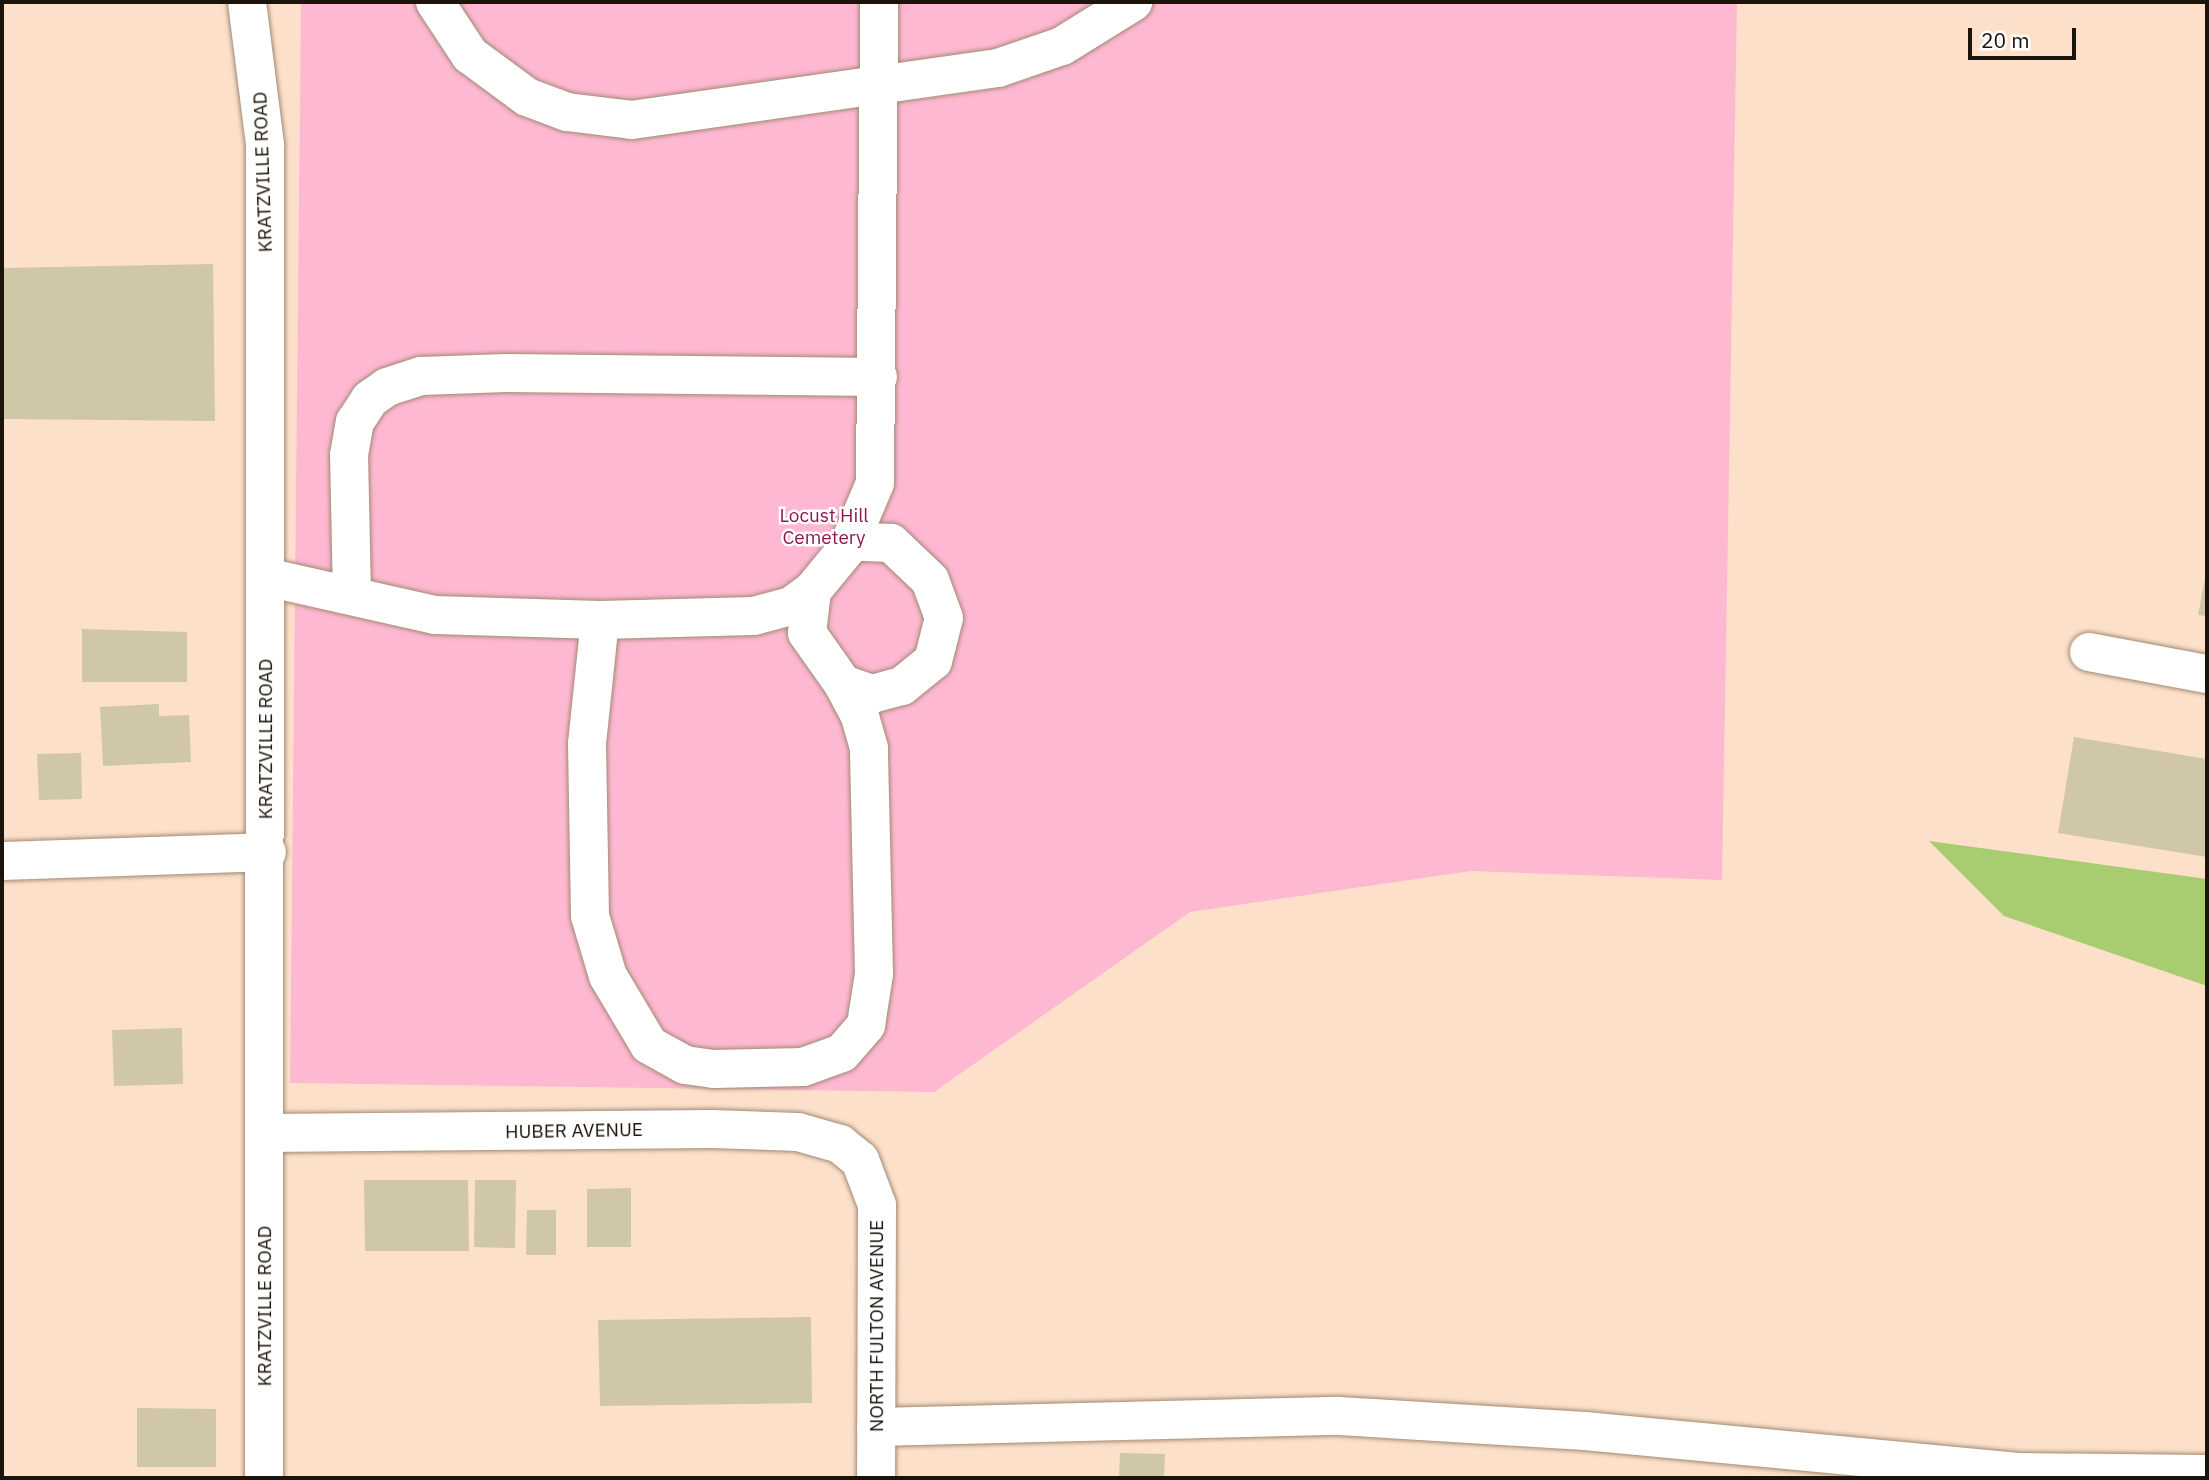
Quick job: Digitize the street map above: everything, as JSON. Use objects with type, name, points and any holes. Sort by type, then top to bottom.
[{"type":"main road","name":"KRATZVILLE ROAD","points":[[247,2],[265,145],[267,852],[264,1478]]},
{"type":"main road","points":[[435,2],[470,55],[527,97],[567,112],[632,120],[817,92],[879,88],[1010,64],[1062,46],[1133,2]]},
{"type":"main road","points":[[600,620],[587,744],[590,916],[608,975],[649,1045],[685,1065],[714,1069],[803,1067],[842,1053],[866,1025],[874,975],[869,748],[872,724],[902,686],[933,662],[944,618],[930,580],[891,544],[880,526],[875,483],[878,377],[879,2]]},
{"type":"main road","points":[[352,596],[349,455],[355,422],[370,399],[387,387],[421,376],[506,373],[878,377]]},
{"type":"main road","points":[[754,616],[792,606],[812,591],[848,547],[875,483]]},
{"type":"main road","points":[[848,547],[856,542],[891,544]]},
{"type":"main road","points":[[266,577],[435,615],[600,620],[776,617],[807,633],[843,684],[860,716],[869,748]]},
{"type":"main road","points":[[807,633],[812,591]]},
{"type":"main road","points":[[2089,652],[2207,674]]},
{"type":"main road","points":[[843,684],[872,694],[902,686]]},
{"type":"main road","points":[[2,861],[267,852]]},
{"type":"main road","name":"HUBER AVENUE","points":[[265,1133],[712,1129],[798,1132],[840,1144],[860,1160],[868,1175]]},
{"type":"main road","name":"NORTH FULTON AVENUE","points":[[868,1175],[877,1205],[880,1261],[876,1478]]},
{"type":"main road","points":[[876,1427],[1339,1416],[1585,1431],[2015,1475],[2207,1474]]},
{"type":"green space","name":"Locust Hill Cemetery","points":[[301,2],[1737,2],[1722,880],[1471,871],[1190,912],[934,1092],[290,1083]]},
{"type":"shaded area","points":[[1929,841],[2207,879],[2207,986],[2004,916]]},
{"type":"building","points":[[213,264],[215,421],[2,419],[2,268]]},
{"type":"building","points":[[2207,568],[2207,616],[2198,615]]},
{"type":"building","points":[[82,629],[187,632],[187,682],[82,682]]},
{"type":"building","points":[[159,704],[159,716],[189,715],[191,762],[103,766],[100,707]]},
{"type":"building","points":[[2074,737],[2207,759],[2207,857],[2058,833]]},
{"type":"building","points":[[81,753],[82,799],[39,800],[37,754]]},
{"type":"building","points":[[182,1028],[183,1084],[114,1086],[112,1030]]},
{"type":"building","points":[[364,1180],[468,1180],[469,1251],[365,1251]]},
{"type":"building","points":[[475,1180],[516,1180],[515,1248],[474,1247]]},
{"type":"building","points":[[631,1188],[631,1247],[587,1247],[587,1189]]},
{"type":"building","points":[[527,1210],[556,1210],[556,1255],[526,1255]]},
{"type":"building","points":[[811,1317],[812,1403],[600,1406],[598,1320]]},
{"type":"building","points":[[137,1408],[216,1409],[216,1467],[137,1467]]},
{"type":"building","points":[[1120,1453],[1165,1454],[1164,1478],[1119,1478]]}]
